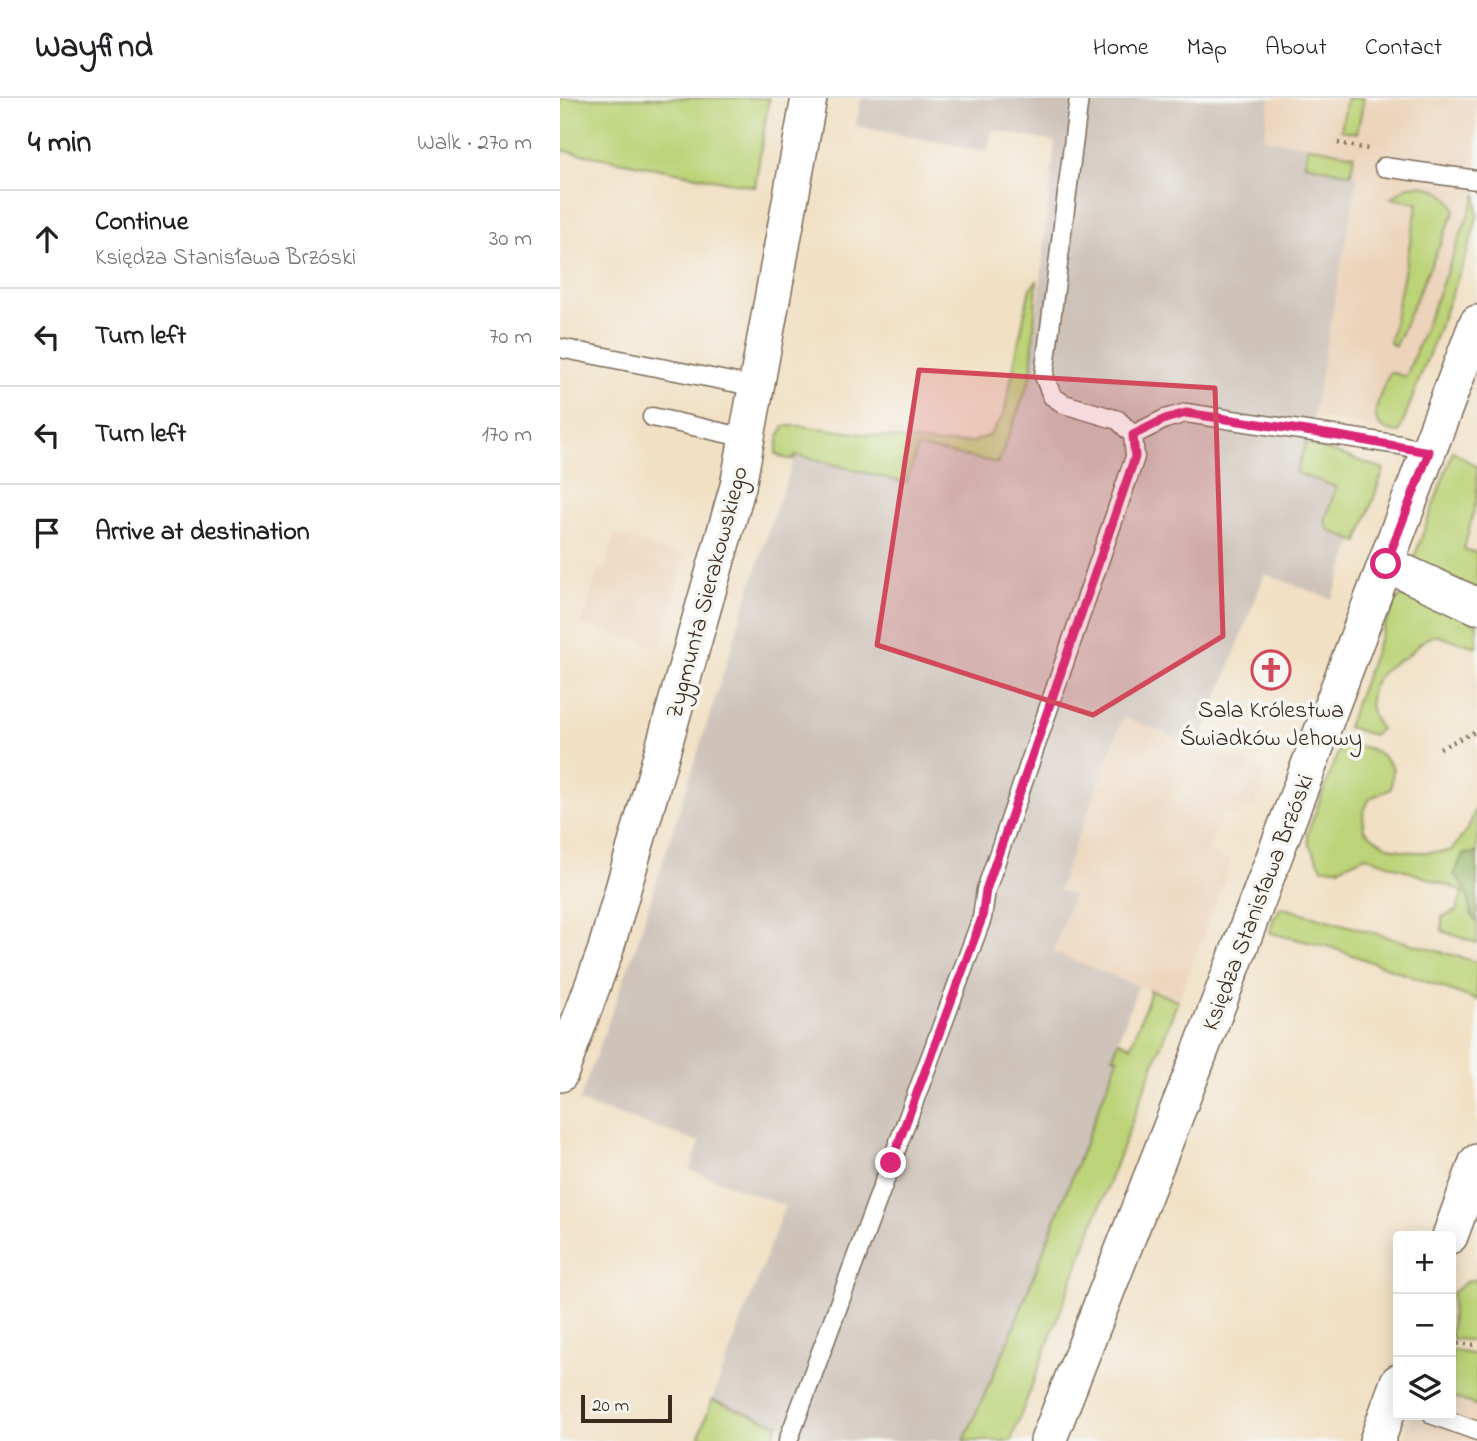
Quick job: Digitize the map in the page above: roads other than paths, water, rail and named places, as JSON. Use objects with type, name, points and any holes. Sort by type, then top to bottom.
[{"type":"street","name":"Zygmunta Sierakowskiego","points":[[560,1074],[605,952],[738,486],[809,98]]},
{"type":"street","name":"Księdza Stanisława Brzóski","points":[[1048,1441],[1189,1081],[1477,323]]},
{"type":"street","points":[[1386,564],[1477,606]]},
{"type":"street","points":[[1452,1231],[1477,1162]]},
{"type":"street","points":[[1377,1441],[1393,1401]]},
{"type":"lane","points":[[788,1441],[982,918],[986,890],[1135,457],[1133,435],[1118,420],[1064,404],[1052,396],[1044,376],[1079,98]]},
{"type":"lane","points":[[1384,167],[1477,180]]},
{"type":"lane","points":[[560,348],[757,387]]},
{"type":"lane","points":[[1133,435],[1165,419],[1186,413],[1429,452]]},
{"type":"lane","points":[[652,417],[747,438]]},
{"type":"lane","points":[[1447,1420],[1477,1431]]},
{"type":"place","name":"Sala Królestwa Świadków Jehowy","points":[[1271,670]]}]
